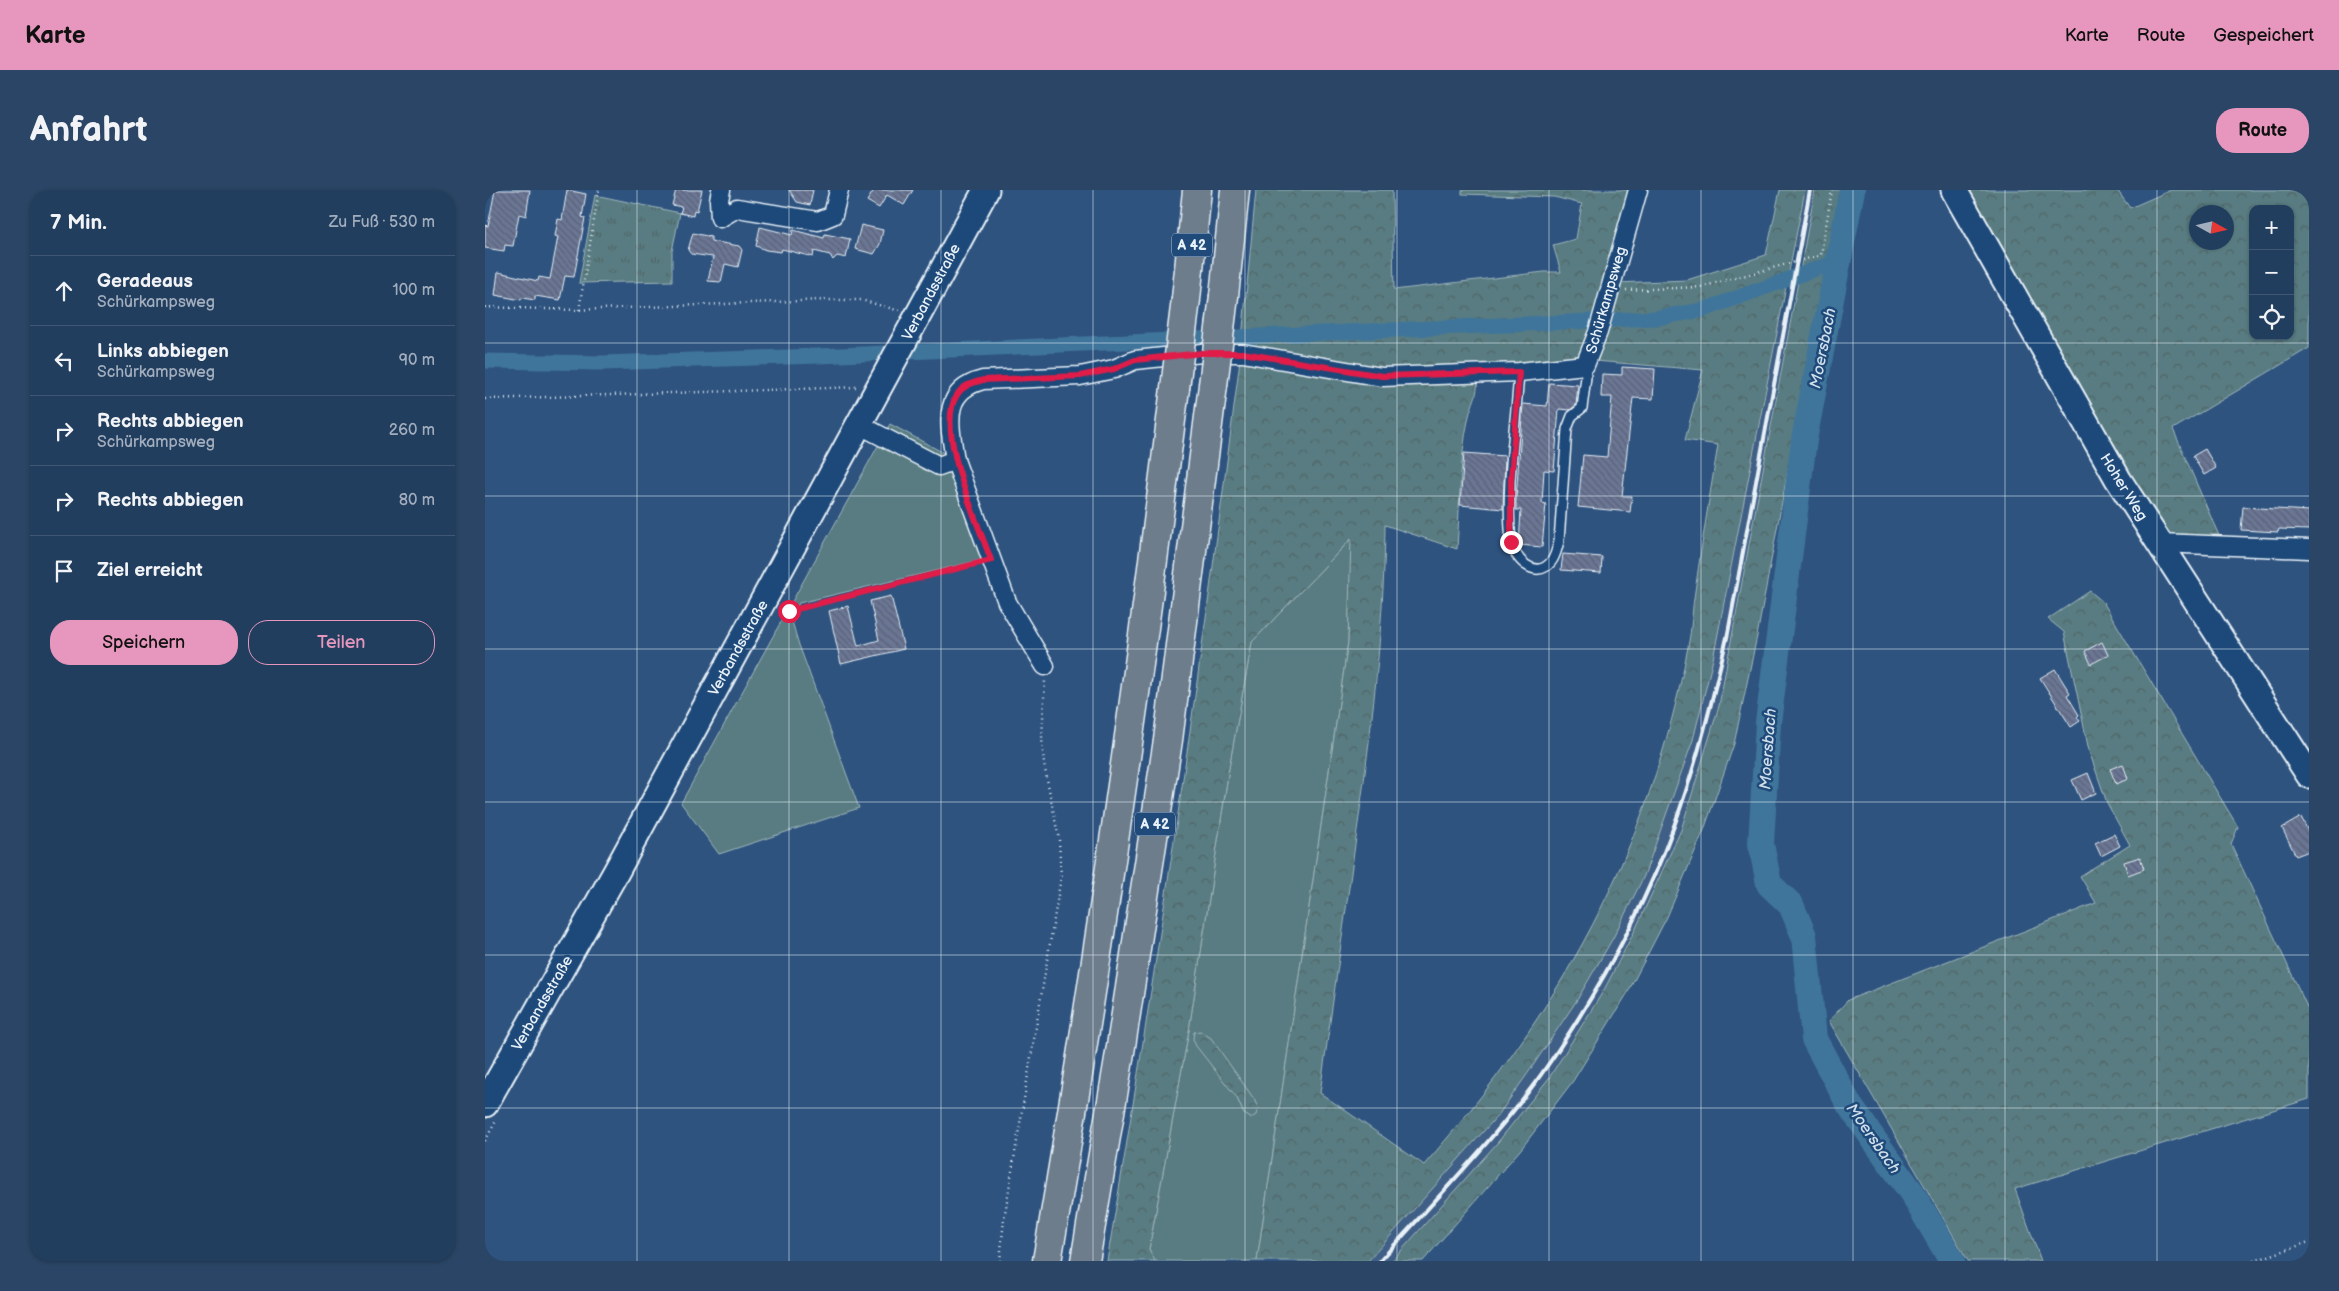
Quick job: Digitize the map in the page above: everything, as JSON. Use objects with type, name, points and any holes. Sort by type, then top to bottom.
[{"type":"highway","name":"A 42","points":[[1047,1261],[1084,1046],[1130,734],[1186,299],[1197,190]]},
{"type":"highway","name":"A 42","points":[[1085,1261],[1119,1059],[1168,740],[1224,296],[1235,190]]},
{"type":"main road","name":"Verbandsstraße","points":[[485,1104],[616,872],[860,425],[875,382],[915,322],[986,190]]},
{"type":"main road","name":"Hoher Weg","points":[[1954,190],[2113,470],[2309,775]]},
{"type":"street","points":[[721,190],[719,200],[721,218],[737,208],[762,214],[788,215],[818,222],[833,215],[839,190]]},
{"type":"street","name":"Schürkampsweg","points":[[1045,666],[1007,602],[955,460],[951,436],[951,407],[957,394],[968,384],[983,380],[1080,376],[1114,369],[1135,360],[1202,353],[1243,353],[1382,376],[1519,372],[1585,365],[1603,313],[1638,190]]},
{"type":"street","points":[[860,425],[939,466],[955,460]]},
{"type":"street","points":[[2160,543],[2309,549]]},
{"type":"lane","points":[[1519,372],[1511,480],[1511,542],[1520,561],[1530,567],[1540,568],[1550,563],[1555,555],[1559,540],[1567,429],[1572,416],[1582,408],[1586,377],[1585,365]]},
{"type":"path","points":[[579,310],[599,190]]},
{"type":"path","points":[[1609,291],[1701,287],[1821,255],[1832,190]]},
{"type":"path","points":[[485,307],[579,310],[861,300],[915,322]]},
{"type":"path","points":[[485,399],[875,382]]},
{"type":"path","points":[[763,604],[776,610],[789,611],[991,560]]},
{"type":"path","points":[[1000,1261],[1004,1219],[1061,877],[1059,840],[1044,764],[1042,739],[1045,666]]},
{"type":"path","points":[[2254,1261],[2309,1242]]},
{"type":"shaded area","points":[[1805,190],[1815,190],[1804,246],[1793,248]]},
{"type":"shaded area","points":[[1790,320],[1719,706],[1681,830],[1636,928],[1604,990],[1549,1078],[1498,1142],[1392,1261],[1368,1261],[1499,1114],[1577,1000],[1613,938],[1644,876],[1693,740],[1724,605],[1779,322]]},
{"type":"green space","points":[[1256,190],[1392,190],[1394,290],[1544,272],[1561,272],[1553,245],[1576,239],[1582,204],[1554,197],[1462,194],[1462,190],[1631,190],[1583,359],[1510,366],[1381,372],[1241,349]]},
{"type":"green space","points":[[1780,190],[1805,190],[1713,659],[1693,740],[1644,876],[1613,938],[1577,1000],[1499,1114],[1368,1261],[1257,1261],[1348,642],[1351,539],[1252,642],[1229,768],[1189,1030],[1149,1249],[1155,1261],[1107,1261],[1178,811],[1240,360],[1477,379],[1476,394],[1469,416],[1463,449],[1457,549],[1385,525],[1382,604],[1372,721],[1320,1093],[1424,1165],[1473,1107],[1518,1047],[1557,987],[1593,924],[1623,860],[1650,792],[1671,721],[1688,647],[1718,445],[1685,440],[1703,370],[1595,361],[1617,283],[1687,280],[1766,255]]},
{"type":"green space","points":[[1815,190],[1840,190],[1757,636],[1734,744],[1704,830],[1667,917],[1627,994],[1573,1081],[1521,1149],[1423,1261],[1392,1261],[1498,1142],[1549,1078],[1604,990],[1636,928],[1681,830],[1719,706]]},
{"type":"green space","points":[[1954,190],[2117,190],[2130,208],[2171,190],[2309,190],[2309,348],[2173,429],[2223,545],[2160,543]]},
{"type":"green space","points":[[595,195],[680,213],[672,251],[672,281],[579,283]]},
{"type":"green space","points":[[890,424],[966,465],[998,556],[799,603],[791,618],[799,645],[859,808],[719,854],[681,803]]},
{"type":"green space","points":[[1352,538],[1348,642],[1257,1261],[1155,1261],[1149,1249],[1189,1030],[1229,768],[1252,642]],"holes":[[[1233,1072],[1254,1099],[1244,1114],[1237,1098]]]},
{"type":"green space","points":[[2090,591],[2103,602],[2238,827],[2231,844],[2309,1011],[2309,1099],[2015,1189],[2041,1261],[1968,1261],[1829,1021],[1848,1000],[2096,903],[2080,876],[2130,845],[2107,803],[2089,751],[2064,632],[2048,619]]},
{"type":"green space","points":[[1200,1031],[1211,1038],[1254,1099],[1258,1108],[1256,1115],[1251,1118],[1244,1114],[1237,1098],[1196,1046],[1193,1039],[1194,1032]]},
{"type":"building","points":[[495,190],[530,190],[526,216],[519,214],[513,246],[505,245],[504,251],[485,248],[485,225],[488,226]]},
{"type":"building","points":[[567,190],[586,194],[582,217],[585,218],[574,277],[565,276],[560,300],[535,296],[535,300],[522,298],[521,300],[495,295],[498,272],[538,281],[539,277],[550,279],[558,237],[555,236],[558,219],[562,220]]},
{"type":"building","points":[[676,190],[702,190],[697,211],[694,210],[693,216],[680,213],[682,207],[672,205]]},
{"type":"building","points":[[789,190],[813,190],[810,205],[797,202]]},
{"type":"building","points":[[874,190],[913,190],[904,205],[887,195],[879,208],[867,201]]},
{"type":"building","points":[[861,225],[883,230],[880,244],[874,254],[855,249]]},
{"type":"building","points":[[760,227],[792,235],[793,230],[824,238],[825,234],[850,239],[846,258],[837,256],[833,260],[830,255],[814,251],[813,257],[782,249],[781,252],[766,250],[756,246]]},
{"type":"building","points":[[693,233],[711,237],[711,241],[739,246],[742,250],[738,267],[725,264],[721,282],[708,281],[713,257],[691,254],[688,250]]},
{"type":"building","points":[[1622,367],[1655,369],[1653,399],[1633,398],[1622,496],[1632,496],[1630,512],[1578,507],[1583,455],[1607,457],[1612,397],[1601,397],[1602,374],[1622,375]]},
{"type":"building","points":[[1549,383],[1578,385],[1576,405],[1570,410],[1559,409],[1554,471],[1544,470],[1542,503],[1546,504],[1542,547],[1519,545],[1521,510],[1516,510],[1516,499],[1523,404],[1547,406]]},
{"type":"building","points":[[2205,449],[2216,468],[2204,475],[2193,456]]},
{"type":"building","points":[[1464,453],[1505,456],[1503,509],[1460,505]]},
{"type":"building","points":[[2243,507],[2309,511],[2309,530],[2279,529],[2278,532],[2241,530]]},
{"type":"building","points":[[1563,554],[1602,557],[1601,573],[1561,570]]},
{"type":"building","points":[[891,596],[904,649],[841,664],[829,611],[848,606],[858,646],[879,640],[870,601]]},
{"type":"building","points":[[2102,642],[2108,655],[2091,664],[2085,651]]},
{"type":"building","points":[[2055,669],[2070,693],[2067,695],[2079,715],[2077,717],[2080,721],[2071,727],[2040,678]]},
{"type":"building","points":[[2123,764],[2128,779],[2116,784],[2110,769]]},
{"type":"building","points":[[2088,773],[2096,793],[2081,800],[2072,780]]},
{"type":"building","points":[[2301,817],[2309,833],[2309,851],[2296,856],[2282,828]]},
{"type":"building","points":[[2114,834],[2120,846],[2101,856],[2095,843]]},
{"type":"building","points":[[2140,857],[2144,869],[2128,875],[2124,862]]},
{"type":"waterway","name":"Moersbach","points":[[1852,190],[1804,440],[1768,723],[1761,844],[1769,884],[1791,905],[1804,936],[1814,1039],[1850,1106],[1912,1193],[1952,1261]]},
{"type":"waterway","points":[[485,361],[602,363],[819,356],[1656,318],[1703,310],[1838,261]]},
{"type":"railway","points":[[1380,1261],[1497,1131],[1540,1076],[1593,995],[1623,940],[1663,855],[1697,754],[1728,633],[1810,190]]},
{"type":"route","points":[[789,611],[991,560],[955,460],[951,436],[951,407],[957,394],[968,384],[983,380],[1080,376],[1101,373],[1135,360],[1147,358],[1202,353],[1243,353],[1382,376],[1519,372],[1511,480],[1511,542]]}]
